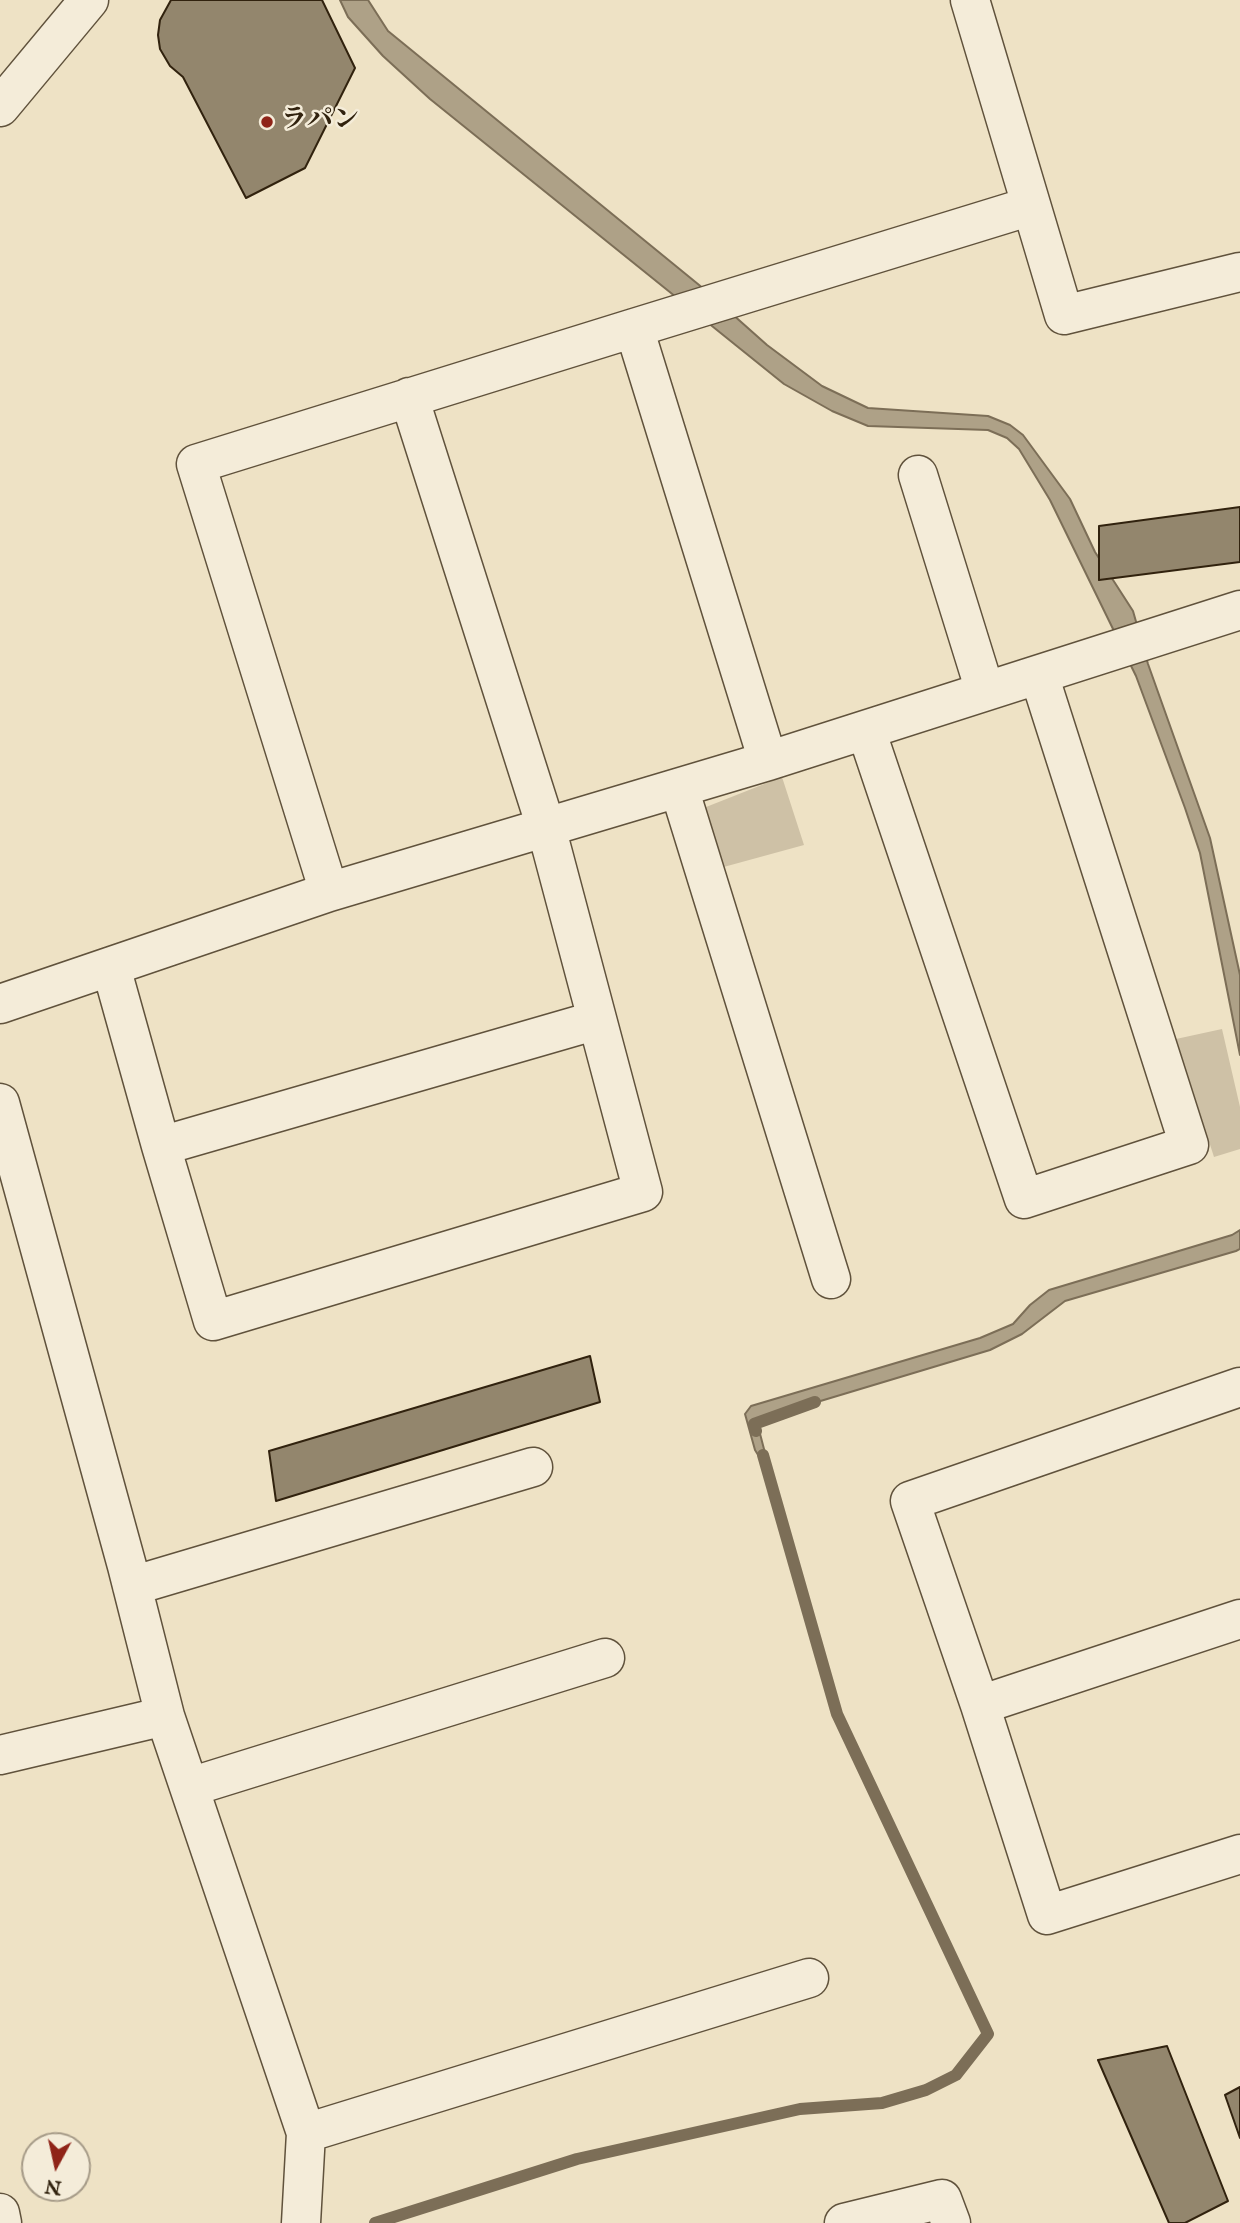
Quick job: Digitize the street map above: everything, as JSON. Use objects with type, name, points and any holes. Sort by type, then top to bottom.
[{"type":"street","points":[[0,107],[89,0]]},
{"type":"street","points":[[970,0],[1064,315],[1240,272]]},
{"type":"street","points":[[329,892],[196,464],[1031,206]]},
{"type":"street","points":[[634,328],[768,761]]},
{"type":"street","points":[[111,967],[213,1321],[643,1192],[545,827],[409,397]]},
{"type":"street","points":[[918,475],[985,691]]},
{"type":"street","points":[[0,1004],[329,892],[768,761],[1240,610]]},
{"type":"street","points":[[866,730],[1024,1199],[1189,1145],[1039,675]]},
{"type":"street","points":[[679,788],[831,1279]]},
{"type":"street","points":[[161,1146],[597,1020]]},
{"type":"street","points":[[0,1103],[12,1200],[132,1586],[165,1716],[306,2133],[301,2223]]},
{"type":"street","points":[[1240,1387],[910,1501],[1047,1916],[1240,1854]]},
{"type":"street","points":[[132,1586],[533,1467]]},
{"type":"street","points":[[979,1704],[1240,1619]]},
{"type":"street","points":[[190,1787],[605,1658]]},
{"type":"street","points":[[0,1755],[165,1716]]},
{"type":"street","points":[[306,2133],[809,1978]]},
{"type":"street","points":[[844,2223],[942,2199],[951,2223]]},
{"type":"street","points":[[0,2213],[2,2223]]},
{"type":"shaded area","points":[[340,0],[368,0],[388,31],[704,289],[767,345],[822,386],[868,408],[988,416],[1010,425],[1023,435],[1070,499],[1095,552],[1133,611],[1148,664],[1210,838],[1240,975],[1240,1055],[1200,853],[1185,808],[1136,676],[1050,500],[1019,449],[1007,438],[988,430],[868,426],[832,411],[784,384],[430,99],[383,56],[348,17]]},
{"type":"shaded area","points":[[782,777],[804,845],[720,868],[701,809]]},
{"type":"shaded area","points":[[1222,1029],[1240,1107],[1240,1149],[1214,1157],[1176,1039]]},
{"type":"shaded area","points":[[1240,1230],[1240,1249],[1236,1251],[1065,1301],[1022,1334],[990,1350],[764,1418],[758,1426],[771,1476],[755,1450],[745,1414],[751,1406],[980,1338],[1013,1324],[1030,1305],[1049,1290],[1232,1235]]},
{"type":"building","name":"ラパン","points":[[171,0],[322,0],[355,68],[305,168],[246,198],[183,77],[170,66],[160,49],[160,20]]},
{"type":"building","points":[[1240,507],[1240,562],[1099,580],[1099,526]]},
{"type":"building","points":[[590,1356],[600,1402],[276,1501],[269,1451]]},
{"type":"building","points":[[1167,2046],[1228,2201],[1185,2223],[1169,2223],[1098,2060]]},
{"type":"building","points":[[1240,2087],[1240,2138],[1225,2095]]},
{"type":"waterway","points":[[756,1431],[754,1424],[815,1402]]},
{"type":"waterway","points":[[375,2223],[577,2159],[800,2109],[882,2103],[926,2090],[956,2075],[988,2034],[837,1714],[763,1455]]},
{"type":"place","name":"ラパン","points":[[267,122]]}]
